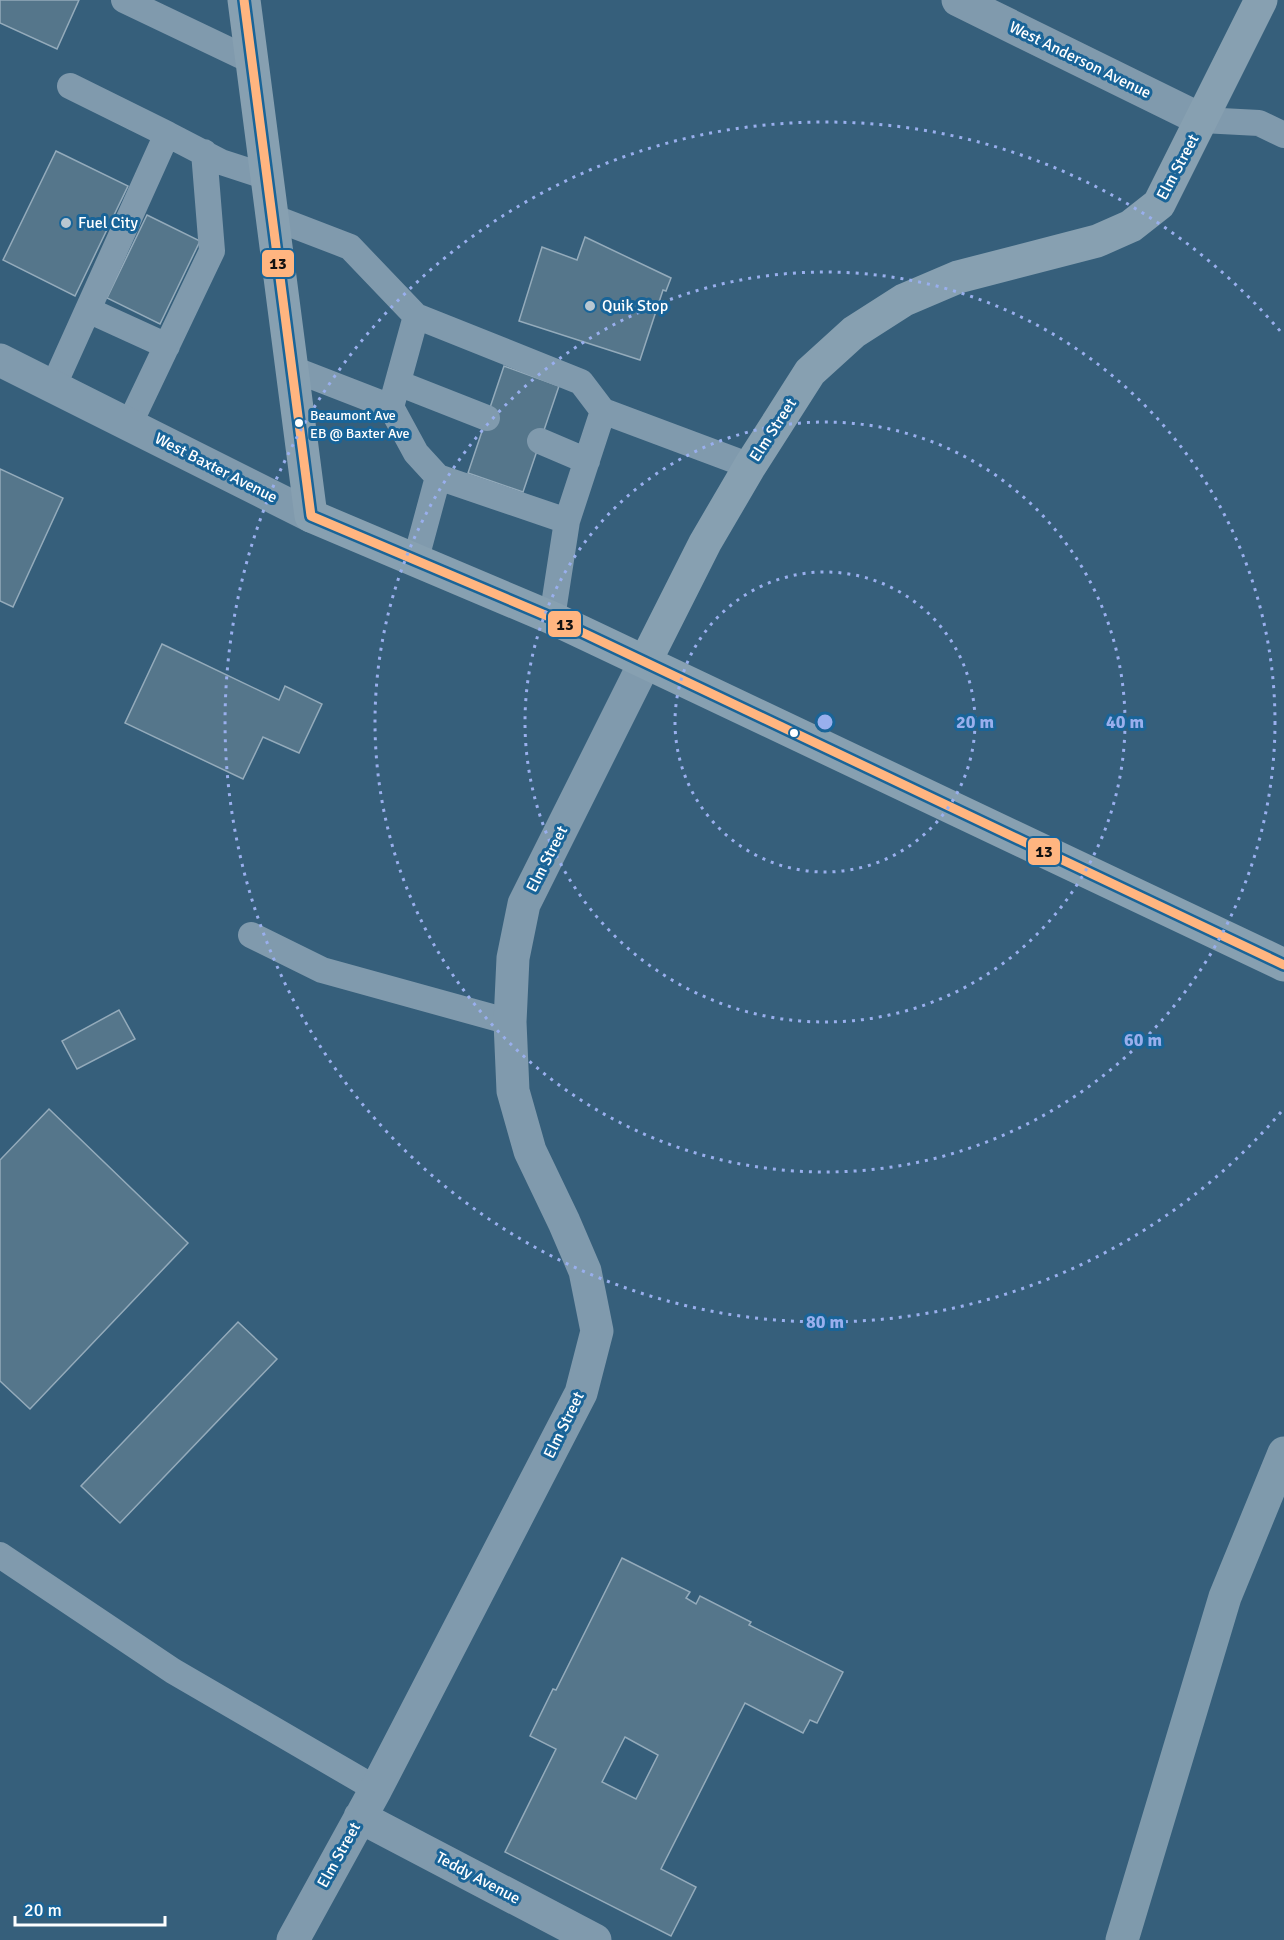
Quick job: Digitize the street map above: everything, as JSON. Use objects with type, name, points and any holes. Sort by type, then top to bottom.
[{"type":"highway","points":[[1122,1940],[1225,1598],[1284,1453]]},
{"type":"street","points":[[244,0],[311,516]]},
{"type":"street","name":"West Anderson Avenue","points":[[958,0],[1202,120]]},
{"type":"street","name":"Elm Street","points":[[293,1940],[376,1789],[581,1393],[597,1331],[585,1271],[530,1150],[513,1091],[510,1022],[513,958],[524,904],[705,543],[750,466],[810,372],[854,332],[904,300],[958,277],[1097,241],[1131,226],[1159,204],[1261,0]]},
{"type":"street","name":"West Baxter Avenue","points":[[0,360],[311,516],[552,618],[1284,965]]},
{"type":"street","name":"Teddy Avenue","points":[[360,1817],[595,1940]]},
{"type":"lane","points":[[124,0],[252,61]]},
{"type":"lane","points":[[70,86],[221,162],[267,177]]},
{"type":"lane","points":[[1202,120],[1259,123],[1284,135]]},
{"type":"lane","points":[[53,387],[167,134]]},
{"type":"lane","points":[[129,425],[212,250],[204,152]]},
{"type":"lane","points":[[272,217],[350,247],[416,316],[581,382],[603,411],[750,466]]},
{"type":"lane","points":[[88,310],[167,346]]},
{"type":"lane","points":[[391,407],[416,316]]},
{"type":"lane","points":[[292,369],[391,407],[416,453],[438,477],[567,520]]},
{"type":"lane","points":[[398,383],[487,418]]},
{"type":"lane","points":[[552,618],[567,520],[603,411]]},
{"type":"lane","points":[[540,441],[587,461]]},
{"type":"lane","points":[[416,562],[438,477]]},
{"type":"lane","points":[[251,935],[322,969],[510,1022]]},
{"type":"lane","points":[[0,1555],[173,1671],[376,1789]]},
{"type":"building","points":[[0,0],[79,0],[57,49],[0,23]]},
{"type":"building","name":"Fuel City","points":[[56,151],[128,186],[75,296],[3,260]]},
{"type":"building","name":"Fuel City","points":[[147,215],[200,241],[160,324],[107,298]]},
{"type":"building","name":"Quik Stop","points":[[585,237],[671,278],[666,291],[663,290],[640,360],[519,321],[542,247],[577,260]]},
{"type":"building","points":[[504,366],[559,386],[523,492],[468,473]]},
{"type":"building","points":[[0,469],[63,498],[13,607],[0,601]]},
{"type":"building","points":[[162,644],[279,700],[285,686],[322,704],[299,753],[263,737],[243,779],[125,723]]},
{"type":"building","points":[[119,1010],[135,1039],[77,1069],[62,1041]]},
{"type":"building","points":[[49,1109],[188,1243],[30,1409],[0,1381],[0,1160]]},
{"type":"building","points":[[238,1322],[277,1359],[120,1523],[81,1486]]},
{"type":"building","points":[[622,1558],[690,1592],[686,1598],[696,1604],[700,1596],[751,1622],[749,1625],[843,1672],[817,1723],[810,1720],[803,1733],[745,1703],[661,1869],[696,1887],[671,1936],[505,1852],[556,1749],[530,1736],[553,1689],[556,1690]],"holes":[[[625,1737],[658,1755],[636,1799],[602,1782]]]},
{"type":"transit line","name":"13","points":[[244,0],[311,516],[552,618],[1284,965]]},
{"type":"place","name":"Fuel City","points":[[66,223]]},
{"type":"place","name":"Quik Stop","points":[[590,306]]},
{"type":"place","name":"Beaumont Ave EB @ Baxter Ave","points":[[299,423]]}]
